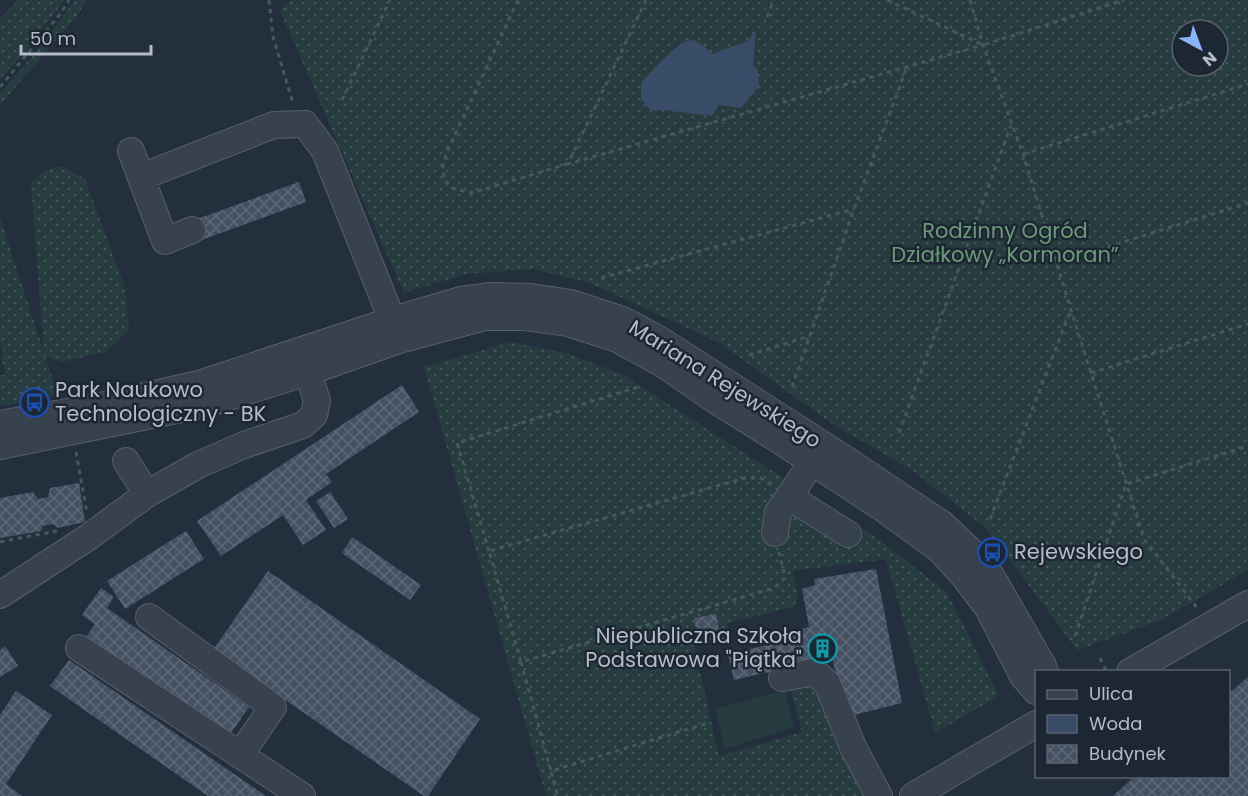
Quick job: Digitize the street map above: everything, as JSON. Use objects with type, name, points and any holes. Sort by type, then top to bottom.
[{"type":"street","points":[[141,177],[274,125],[305,124],[325,150],[396,330]]},
{"type":"street","points":[[131,151],[165,241],[192,230]]},
{"type":"street","name":"Mariana Rejewskiego","points":[[0,446],[206,404],[308,372],[461,300],[492,296],[531,297],[571,303],[623,320],[657,338],[832,450],[942,524],[978,558],[993,579],[1044,670]]},
{"type":"street","name":"Mariana Rejewskiego","points":[[0,424],[101,406],[199,384],[396,330],[485,317],[524,317],[568,323],[617,339],[663,364],[881,507],[940,550],[963,574],[988,608],[1023,676],[1035,690]]},
{"type":"street","points":[[0,595],[147,494],[198,465],[243,445],[303,424],[314,415],[317,401],[308,372]]},
{"type":"street","points":[[126,461],[147,494]]},
{"type":"street","points":[[776,533],[778,512],[812,462]]},
{"type":"street","points":[[789,497],[848,534]]},
{"type":"street","points":[[1133,670],[1248,604]]},
{"type":"street","points":[[149,617],[273,706],[240,755]]},
{"type":"street","points":[[79,648],[302,796]]},
{"type":"street","points":[[782,678],[814,672],[827,683],[853,747],[879,796]]},
{"type":"street","points":[[913,796],[1035,725]]},
{"type":"path","points":[[0,87],[62,13],[69,0]]},
{"type":"path","points":[[269,0],[273,37],[294,106]]},
{"type":"path","points":[[342,100],[390,0]]},
{"type":"path","points":[[518,0],[446,154],[443,167],[444,180],[452,188],[472,194],[568,164],[983,45],[1124,0]]},
{"type":"path","points":[[568,164],[646,0]]},
{"type":"path","points":[[766,17],[774,0]]},
{"type":"path","points":[[887,0],[983,45]]},
{"type":"path","points":[[970,0],[983,45],[1023,154],[1144,539],[1210,625]]},
{"type":"path","points":[[792,387],[854,208],[907,67]]},
{"type":"path","points":[[1023,154],[1248,84]]},
{"type":"path","points":[[899,434],[1012,123]]},
{"type":"path","points":[[1056,263],[1248,203]]},
{"type":"path","points":[[601,278],[854,208]]},
{"type":"path","points":[[990,519],[1071,310]]},
{"type":"path","points":[[1091,373],[1248,324]]},
{"type":"path","points":[[749,355],[810,336]]},
{"type":"path","points":[[558,796],[457,443],[639,387]]},
{"type":"path","points":[[74,444],[90,524],[109,522]]},
{"type":"path","points":[[1126,484],[1248,446]]},
{"type":"path","points":[[489,551],[744,478],[761,478],[789,497]]},
{"type":"path","points":[[1075,636],[1126,484]]},
{"type":"path","points":[[0,542],[67,529]]},
{"type":"path","points":[[521,662],[774,588],[785,578],[776,533]]},
{"type":"path","points":[[1100,658],[1106,670]]},
{"type":"path","points":[[551,771],[708,723]]},
{"type":"green space","points":[[18,0],[64,0],[30,46],[0,79],[0,19]]},
{"type":"green space","points":[[75,0],[87,0],[77,16],[0,105],[0,93],[32,57]]},
{"type":"green space","name":"Rodzinny Ogród Działkowy „Kormoran”","points":[[290,0],[1248,0],[1248,570],[1161,620],[1077,650],[986,528],[913,471],[834,425],[718,342],[587,282],[533,269],[465,274],[404,293],[280,11]]},
{"type":"green space","points":[[61,166],[85,179],[125,288],[129,330],[105,352],[62,362],[45,356],[58,395],[0,406],[0,375],[4,375],[5,371],[1,358],[4,353],[0,343],[0,218],[44,352],[31,183],[45,170]]},
{"type":"green space","points":[[511,342],[569,354],[623,375],[880,540],[947,593],[999,696],[935,733],[886,559],[793,571],[798,599],[793,607],[727,623],[729,638],[694,646],[719,756],[802,732],[790,684],[814,678],[867,796],[546,796],[424,367]]},
{"type":"green space","points":[[785,690],[794,727],[725,749],[715,709]]},
{"type":"water","points":[[756,31],[753,66],[758,70],[759,86],[741,108],[719,105],[712,116],[665,110],[651,111],[641,99],[641,83],[665,57],[680,45],[692,40],[712,54],[747,41]]},
{"type":"building","points":[[299,182],[306,202],[196,242],[189,222]]},
{"type":"building","points":[[402,385],[419,412],[326,474],[332,482],[306,500],[326,530],[303,545],[283,515],[221,556],[197,521]]},
{"type":"building","points":[[79,483],[85,522],[57,528],[53,524],[43,526],[41,531],[0,538],[0,498],[33,492],[38,499],[48,497],[50,488]]},
{"type":"building","points":[[330,492],[348,519],[334,528],[316,501]]},
{"type":"building","points":[[186,531],[204,559],[125,609],[107,581]]},
{"type":"building","points":[[352,537],[421,585],[410,600],[342,553]]},
{"type":"building","name":"Niepubliczna Szkoła Podstawowa \"Piątka\"","points":[[876,569],[902,703],[846,717],[832,657],[734,680],[728,654],[780,642],[778,635],[809,627],[802,589],[815,585],[814,579]]},
{"type":"building","points":[[268,571],[480,719],[428,796],[424,796],[213,650]]},
{"type":"building","points":[[101,588],[114,597],[107,608],[249,707],[229,736],[86,637],[95,624],[82,615]]},
{"type":"building","points":[[716,614],[719,630],[715,630],[716,634],[712,634],[711,631],[697,634],[694,618]]},
{"type":"building","points":[[5,646],[18,666],[0,677],[0,650]]},
{"type":"building","points":[[69,660],[266,796],[208,796],[50,686]]},
{"type":"building","points":[[1248,677],[1248,796],[1113,796],[1133,778],[1230,778],[1230,692]]},
{"type":"building","points":[[16,691],[52,715],[6,784],[22,796],[0,796],[0,715]]},
{"type":"place","name":"Park Naukowo Technologiczny - BK","points":[[34,402]]},
{"type":"place","name":"Rejewskiego","points":[[993,552]]},
{"type":"place","name":"Niepubliczna Szkoła Podstawowa \"Piątka\"","points":[[823,648]]}]
